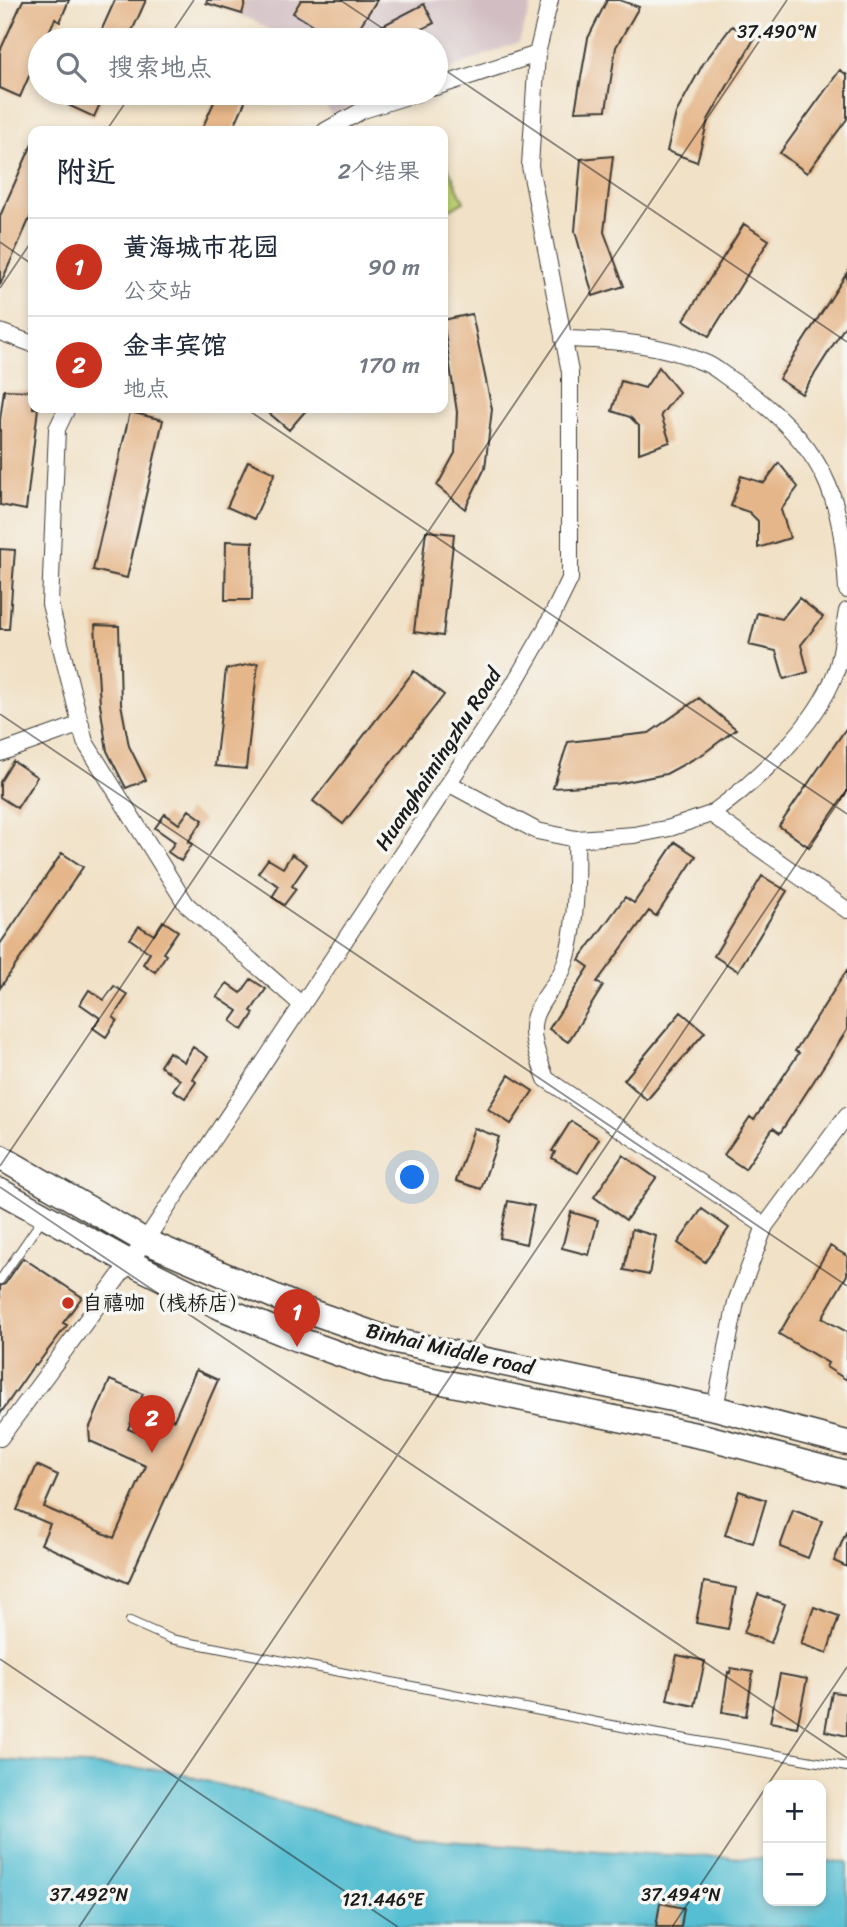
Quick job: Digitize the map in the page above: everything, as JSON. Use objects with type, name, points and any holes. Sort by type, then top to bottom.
[{"type":"main road","name":"Binhai Middle road","points":[[0,1157],[145,1241],[306,1310],[391,1340],[715,1408],[847,1443]]},
{"type":"main road","name":"Binhai Middle road","points":[[0,1191],[129,1262],[222,1308],[297,1339],[385,1370],[710,1438],[847,1474]]},
{"type":"street","name":"Huanghaimingzhu Road","points":[[0,1438],[145,1241],[302,1005],[512,687],[545,630],[570,579],[570,372],[530,166],[537,54],[550,0]]},
{"type":"street","points":[[448,83],[537,54]]},
{"type":"street","points":[[335,126],[363,110],[379,105]]},
{"type":"street","points":[[0,332],[28,342]]},
{"type":"street","points":[[563,339],[609,340],[664,350],[705,363],[747,390],[775,413],[802,442],[828,485],[845,537],[847,590]]},
{"type":"street","points":[[65,413],[57,429],[50,604],[85,742],[186,904],[302,1005]]},
{"type":"street","points":[[448,783],[537,831],[576,839],[634,835],[670,828],[711,814],[736,796],[813,717],[836,674],[847,611]]},
{"type":"street","points":[[0,753],[81,724]]},
{"type":"street","points":[[711,814],[847,910]]},
{"type":"street","points":[[576,839],[577,880],[571,935],[563,968],[534,1017],[534,1041],[546,1079],[765,1226]]},
{"type":"street","points":[[715,1408],[736,1303],[765,1226],[847,1115]]},
{"type":"lane","points":[[1,1275],[44,1215]]},
{"type":"lane","points":[[130,1621],[171,1639],[658,1734],[847,1767]]},
{"type":"shaded area","points":[[202,0],[533,0],[519,42],[448,69],[448,28],[266,28]]},
{"type":"shaded area","points":[[326,105],[354,105],[330,114]]},
{"type":"green space","points":[[448,167],[464,202],[448,210]]},
{"type":"water","points":[[0,1760],[166,1770],[416,1839],[763,1859],[763,1906],[826,1906],[826,1861],[847,1862],[847,1927],[0,1927]]},
{"type":"building","points":[[23,0],[69,0],[60,22],[55,19],[51,28],[28,28],[28,79],[20,97],[0,88],[0,51]]},
{"type":"building","points":[[115,0],[146,0],[133,28],[102,28]]},
{"type":"building","points":[[207,0],[246,0],[242,14],[206,3]]},
{"type":"building","points":[[301,0],[377,0],[359,28],[317,28],[293,13]]},
{"type":"building","points":[[607,0],[619,0],[639,7],[616,47],[606,110],[575,111],[588,38]]},
{"type":"building","points":[[424,4],[434,23],[424,28],[378,28]]},
{"type":"building","points":[[732,26],[754,39],[708,120],[697,162],[667,151],[676,113],[703,64]]},
{"type":"building","points":[[840,70],[847,75],[847,119],[807,173],[780,153]]},
{"type":"building","points":[[68,105],[100,105],[94,117]]},
{"type":"building","points":[[213,105],[244,105],[234,126],[203,126]]},
{"type":"building","points":[[28,153],[28,222],[0,285],[0,216]]},
{"type":"building","points":[[613,156],[604,232],[624,286],[593,296],[575,231],[581,159]]},
{"type":"building","points":[[744,224],[769,240],[709,336],[684,320]]},
{"type":"building","points":[[847,273],[847,323],[802,394],[779,379]]},
{"type":"building","points":[[472,314],[492,409],[485,468],[465,509],[437,486],[455,453],[457,412],[448,353],[448,319]]},
{"type":"building","points":[[659,367],[679,392],[661,415],[670,442],[639,453],[639,426],[630,417],[612,411],[621,381],[645,388]]},
{"type":"building","points":[[4,390],[28,391],[28,413],[37,413],[26,510],[0,505],[0,420]]},
{"type":"building","points":[[130,413],[163,420],[127,578],[93,570]]},
{"type":"building","points":[[269,413],[304,413],[289,430]]},
{"type":"building","points":[[248,461],[275,473],[254,519],[227,507]]},
{"type":"building","points":[[779,463],[798,487],[781,510],[790,538],[758,548],[758,521],[749,512],[731,506],[741,476],[764,483]]},
{"type":"building","points":[[426,531],[454,534],[443,636],[414,632]]},
{"type":"building","points":[[226,541],[253,542],[252,600],[225,600]]},
{"type":"building","points":[[0,549],[15,550],[9,629],[0,629]]},
{"type":"building","points":[[799,598],[823,617],[801,645],[808,672],[784,679],[776,651],[749,645],[757,613],[782,619]]},
{"type":"building","points":[[95,625],[119,626],[121,704],[129,746],[146,780],[126,788],[107,751],[100,704]]},
{"type":"building","points":[[258,663],[246,769],[215,766],[226,669]]},
{"type":"building","points":[[414,671],[444,695],[343,824],[313,801]]},
{"type":"building","points":[[699,698],[736,729],[703,754],[666,774],[616,784],[553,788],[568,742],[649,733]]},
{"type":"building","points":[[847,727],[847,792],[809,847],[779,826]]},
{"type":"building","points":[[13,761],[37,777],[17,808],[0,797],[0,782]]},
{"type":"building","points":[[189,810],[203,820],[188,842],[192,844],[181,861],[168,852],[175,842],[155,828],[165,814],[179,824]]},
{"type":"building","points":[[675,842],[696,856],[656,916],[649,911],[597,982],[603,986],[568,1042],[549,1029],[589,967],[579,960],[625,897],[634,903]]},
{"type":"building","points":[[62,853],[83,867],[0,988],[0,944]]},
{"type":"building","points":[[292,854],[307,864],[292,886],[296,889],[284,905],[272,897],[279,886],[258,873],[268,859],[283,868]]},
{"type":"building","points":[[762,876],[787,891],[738,971],[714,956]]},
{"type":"building","points":[[163,921],[178,931],[163,953],[166,955],[155,972],[143,964],[150,953],[130,939],[139,926],[154,935]]},
{"type":"building","points":[[847,970],[847,1030],[780,1133],[773,1128],[745,1169],[724,1155],[750,1117],[754,1120],[799,1053],[795,1051]]},
{"type":"building","points":[[251,979],[266,989],[251,1011],[254,1013],[243,1030],[231,1021],[238,1011],[217,997],[227,983],[241,993]]},
{"type":"building","points":[[114,986],[128,995],[113,1017],[117,1020],[106,1037],[93,1028],[100,1018],[80,1004],[89,990],[104,1000]]},
{"type":"building","points":[[681,1012],[705,1032],[647,1100],[624,1080]]},
{"type":"building","points":[[193,1047],[208,1057],[193,1079],[196,1082],[185,1098],[173,1090],[180,1080],[160,1066],[169,1052],[184,1062]]},
{"type":"building","points":[[509,1075],[533,1091],[511,1124],[488,1109]]},
{"type":"building","points":[[571,1121],[599,1139],[578,1173],[552,1158],[555,1152],[552,1151]]},
{"type":"building","points":[[474,1128],[499,1137],[481,1189],[456,1181]]},
{"type":"building","points":[[623,1155],[656,1178],[626,1220],[594,1197]]},
{"type":"building","points":[[508,1201],[534,1206],[526,1244],[500,1238]]},
{"type":"building","points":[[702,1209],[729,1228],[705,1262],[678,1243]]},
{"type":"building","points":[[571,1212],[598,1220],[589,1255],[562,1248]]},
{"type":"building","points":[[632,1229],[656,1236],[649,1275],[624,1270]]},
{"type":"building","points":[[830,1246],[847,1256],[847,1275],[822,1318],[847,1332],[847,1380],[826,1367],[828,1363],[779,1334]]},
{"type":"building","points":[[23,1258],[82,1297],[63,1323],[67,1325],[36,1366],[34,1365],[0,1414],[0,1286],[5,1284]]},
{"type":"building","points":[[196,1370],[218,1380],[128,1583],[41,1544],[50,1524],[17,1510],[37,1465],[58,1475],[44,1507],[114,1538],[146,1466],[90,1441],[89,1429],[110,1380],[143,1394],[128,1429],[152,1439],[163,1415],[174,1420]]},
{"type":"building","points":[[739,1491],[766,1500],[753,1543],[725,1535]]},
{"type":"building","points":[[793,1510],[822,1521],[808,1558],[780,1547]]},
{"type":"building","points":[[847,1530],[847,1567],[834,1561]]},
{"type":"building","points":[[704,1582],[736,1588],[728,1629],[696,1623]]},
{"type":"building","points":[[758,1594],[785,1604],[771,1643],[744,1633]]},
{"type":"building","points":[[814,1607],[839,1616],[827,1653],[801,1644]]},
{"type":"building","points":[[677,1655],[705,1661],[695,1706],[667,1700]]},
{"type":"building","points":[[731,1668],[753,1672],[746,1716],[722,1712],[728,1672],[730,1673]]},
{"type":"building","points":[[780,1674],[807,1679],[797,1727],[770,1722]]},
{"type":"building","points":[[832,1692],[847,1694],[847,1736],[825,1731]]},
{"type":"building","points":[[660,1903],[684,1908],[681,1927],[656,1927]]},
{"type":"place","name":"自禧咖（栈桥店）","points":[[68,1303]]},
{"type":"place","name":"黄海城市花园","points":[[297,1347]]},
{"type":"place","name":"金丰宾馆","points":[[152,1453]]}]
